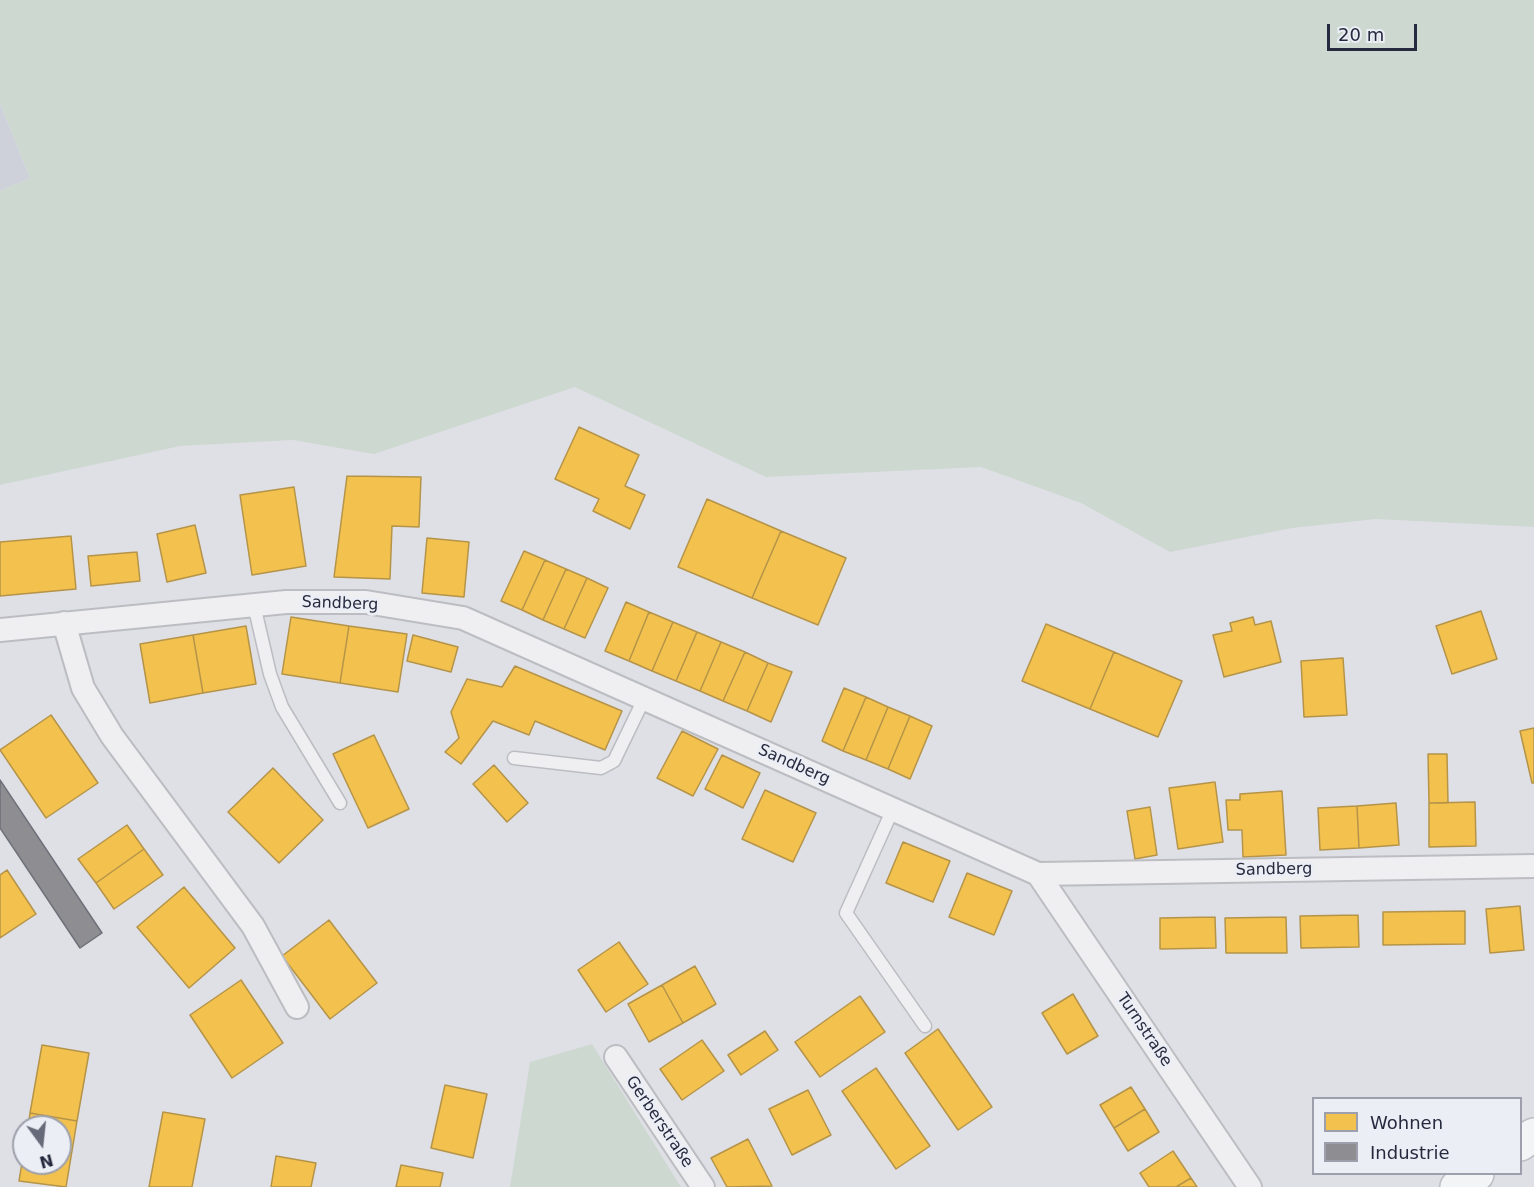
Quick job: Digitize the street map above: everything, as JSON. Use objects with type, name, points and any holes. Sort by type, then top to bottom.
[{"type":"main road","points":[[1457,1187],[1474,1175]]},
{"type":"street","name":"Sandberg","points":[[0,630],[286,602],[366,602],[463,618],[1038,874],[1534,866]]},
{"type":"street","points":[[64,623],[83,688],[112,736],[254,926],[297,1007]]},
{"type":"street","name":"Turnstraße","points":[[1038,874],[1250,1187]]},
{"type":"street","name":"Gerberstraße","points":[[616,1057],[703,1187]]},
{"type":"lane","points":[[254,605],[270,674],[282,707],[340,803]]},
{"type":"lane","points":[[514,758],[601,768],[614,761],[644,699]]},
{"type":"lane","points":[[893,810],[846,913],[925,1026]]},
{"type":"shaded area","points":[[0,0],[1534,0],[1534,527],[1376,519],[1292,528],[1170,552],[1081,503],[981,467],[766,477],[575,387],[374,454],[293,440],[180,446],[0,485],[0,191],[30,178],[0,103]]},
{"type":"shaded area","points":[[0,103],[30,178],[0,191]]},
{"type":"shaded area","points":[[592,1044],[681,1187],[510,1187],[530,1062]]},
{"type":"building: Wohnen","points":[[579,427],[639,455],[625,486],[645,495],[630,529],[593,511],[599,499],[555,479]]},
{"type":"building: Wohnen","points":[[347,476],[421,477],[419,527],[392,526],[390,579],[334,577]]},
{"type":"building: Wohnen","points":[[294,487],[306,566],[252,575],[240,495]]},
{"type":"building: Wohnen","points":[[707,499],[781,531],[752,598],[678,567]]},
{"type":"building: Wohnen","points":[[195,525],[206,573],[167,582],[157,534]]},
{"type":"building: Wohnen","points":[[781,531],[846,558],[818,625],[752,598]]},
{"type":"building: Wohnen","points":[[71,536],[76,589],[0,596],[0,542]]},
{"type":"building: Wohnen","points":[[427,538],[469,542],[464,597],[422,593]]},
{"type":"building: Wohnen","points":[[524,551],[545,560],[522,610],[501,601]]},
{"type":"building: Wohnen","points":[[137,552],[140,581],[91,586],[88,556]]},
{"type":"building: Wohnen","points":[[545,560],[566,569],[543,620],[522,610]]},
{"type":"building: Wohnen","points":[[566,569],[587,578],[564,629],[543,620]]},
{"type":"building: Wohnen","points":[[587,578],[608,588],[585,638],[564,629]]},
{"type":"building: Wohnen","points":[[626,602],[649,612],[629,661],[605,651]]},
{"type":"building: Wohnen","points":[[1481,611],[1497,659],[1452,674],[1436,626]]},
{"type":"building: Wohnen","points":[[649,612],[673,622],[652,671],[629,661]]},
{"type":"building: Wohnen","points":[[291,617],[349,626],[340,683],[282,674]]},
{"type":"building: Wohnen","points":[[1253,617],[1255,625],[1271,621],[1281,662],[1224,677],[1213,635],[1232,631],[1230,623]]},
{"type":"building: Wohnen","points":[[673,622],[697,632],[676,681],[652,671]]},
{"type":"building: Wohnen","points":[[1046,624],[1114,652],[1090,709],[1022,681]]},
{"type":"building: Wohnen","points":[[246,626],[256,684],[203,693],[193,635]]},
{"type":"building: Wohnen","points":[[349,626],[407,634],[398,692],[340,683]]},
{"type":"building: Wohnen","points":[[697,632],[721,642],[700,691],[676,681]]},
{"type":"building: Wohnen","points":[[193,635],[203,693],[150,703],[140,644]]},
{"type":"building: Wohnen","points":[[413,635],[458,647],[451,672],[407,661]]},
{"type":"building: Wohnen","points":[[721,642],[745,652],[723,701],[700,691]]},
{"type":"building: Wohnen","points":[[745,652],[768,663],[747,711],[723,701]]},
{"type":"building: Wohnen","points":[[1114,652],[1182,681],[1158,737],[1090,709]]},
{"type":"building: Wohnen","points":[[1343,658],[1347,715],[1304,717],[1301,661]]},
{"type":"building: Wohnen","points":[[768,663],[792,672],[771,722],[747,711]]},
{"type":"building: Wohnen","points":[[515,666],[622,711],[605,750],[535,721],[529,735],[493,721],[461,764],[445,752],[459,738],[451,712],[467,679],[502,687]]},
{"type":"building: Wohnen","points":[[844,688],[866,697],[843,751],[822,741]]},
{"type":"building: Wohnen","points":[[866,697],[888,707],[866,760],[843,751]]},
{"type":"building: Wohnen","points":[[888,707],[910,716],[888,769],[866,760]]},
{"type":"building: Wohnen","points":[[51,715],[98,783],[46,818],[0,750]]},
{"type":"building: Wohnen","points":[[910,716],[932,726],[910,779],[888,769]]},
{"type":"building: Wohnen","points":[[1534,728],[1534,783],[1532,783],[1520,731]]},
{"type":"building: Wohnen","points":[[682,731],[718,749],[693,796],[657,778]]},
{"type":"building: Wohnen","points":[[374,735],[409,809],[368,828],[333,754]]},
{"type":"building: Wohnen","points":[[1428,754],[1447,754],[1448,803],[1429,803]]},
{"type":"building: Wohnen","points":[[722,755],[760,773],[743,808],[705,789]]},
{"type":"building: Wohnen","points":[[494,765],[528,803],[507,822],[473,784]]},
{"type":"building: Wohnen","points":[[273,768],[323,820],[279,863],[228,812]]},
{"type":"building: Wohnen","points":[[1215,782],[1223,842],[1178,849],[1169,788]]},
{"type":"building: Wohnen","points":[[765,790],[816,813],[793,862],[742,839]]},
{"type":"building: Wohnen","points":[[1282,791],[1286,855],[1243,857],[1242,830],[1228,830],[1226,800],[1240,800],[1240,794]]},
{"type":"building: Wohnen","points":[[1475,802],[1476,846],[1429,847],[1429,803]]},
{"type":"building: Wohnen","points":[[1396,803],[1399,845],[1359,848],[1357,806]]},
{"type":"building: Wohnen","points":[[1357,806],[1359,848],[1320,850],[1318,808]]},
{"type":"building: Wohnen","points":[[1150,807],[1157,855],[1135,859],[1127,811]]},
{"type":"building: Wohnen","points":[[127,825],[144,849],[96,883],[78,859]]},
{"type":"building: Wohnen","points":[[903,842],[950,861],[933,902],[886,883]]},
{"type":"building: Wohnen","points":[[144,849],[163,875],[114,909],[96,883]]},
{"type":"building: Wohnen","points":[[7,870],[36,914],[0,938],[0,875]]},
{"type":"building: Wohnen","points":[[967,873],[1012,891],[994,935],[949,917]]},
{"type":"building: Wohnen","points":[[184,887],[235,948],[189,988],[137,927]]},
{"type":"building: Wohnen","points":[[1520,906],[1524,950],[1490,953],[1486,909]]},
{"type":"building: Wohnen","points":[[1465,911],[1465,944],[1383,945],[1383,912]]},
{"type":"building: Wohnen","points":[[1358,915],[1359,947],[1301,948],[1300,916]]},
{"type":"building: Wohnen","points":[[1215,917],[1216,948],[1160,949],[1160,918]]},
{"type":"building: Wohnen","points":[[1286,917],[1287,953],[1226,953],[1225,918]]},
{"type":"building: Wohnen","points":[[329,920],[377,983],[330,1019],[282,956]]},
{"type":"building: Wohnen","points":[[619,942],[648,984],[606,1012],[578,970]]},
{"type":"building: Wohnen","points":[[695,966],[716,1004],[683,1023],[662,985]]},
{"type":"building: Wohnen","points":[[241,980],[283,1043],[232,1078],[190,1015]]},
{"type":"building: Wohnen","points":[[662,985],[683,1023],[649,1042],[628,1004]]},
{"type":"building: Wohnen","points":[[1073,994],[1098,1036],[1067,1054],[1042,1013]]},
{"type":"building: Wohnen","points":[[860,996],[885,1032],[820,1077],[795,1042]]},
{"type":"building: Wohnen","points":[[938,1029],[992,1107],[958,1130],[905,1053]]},
{"type":"building: Wohnen","points":[[765,1031],[778,1050],[741,1075],[728,1055]]},
{"type":"building: Wohnen","points":[[702,1040],[724,1071],[682,1100],[660,1069]]},
{"type":"building: Wohnen","points":[[42,1045],[89,1053],[77,1121],[72,1120],[72,1115],[30,1113]]},
{"type":"building: Wohnen","points":[[876,1068],[930,1146],[896,1169],[842,1091]]},
{"type":"building: Wohnen","points":[[445,1085],[487,1094],[473,1158],[431,1148]]},
{"type":"building: Wohnen","points":[[1131,1087],[1145,1109],[1114,1128],[1100,1105]]},
{"type":"building: Wohnen","points":[[808,1090],[831,1135],[792,1155],[769,1109]]},
{"type":"building: Wohnen","points":[[1145,1109],[1159,1132],[1128,1151],[1114,1128]]},
{"type":"building: Wohnen","points":[[163,1112],[205,1119],[192,1187],[149,1187]]},
{"type":"building: Wohnen","points":[[72,1120],[77,1121],[72,1151]]},
{"type":"building: Wohnen","points":[[748,1139],[772,1186],[727,1187],[711,1158]]},
{"type":"building: Wohnen","points":[[1173,1151],[1191,1178],[1176,1187],[1149,1187],[1140,1173]]},
{"type":"building: Wohnen","points":[[276,1156],[316,1163],[311,1187],[271,1187]]},
{"type":"building: Wohnen","points":[[401,1165],[443,1173],[440,1187],[396,1187]]},
{"type":"building: Wohnen","points":[[20,1175],[68,1175],[66,1187],[19,1181]]},
{"type":"building: Wohnen","points":[[1191,1178],[1197,1187],[1176,1187]]},
{"type":"building: Industrie","points":[[0,780],[102,933],[80,948],[0,828]]}]
